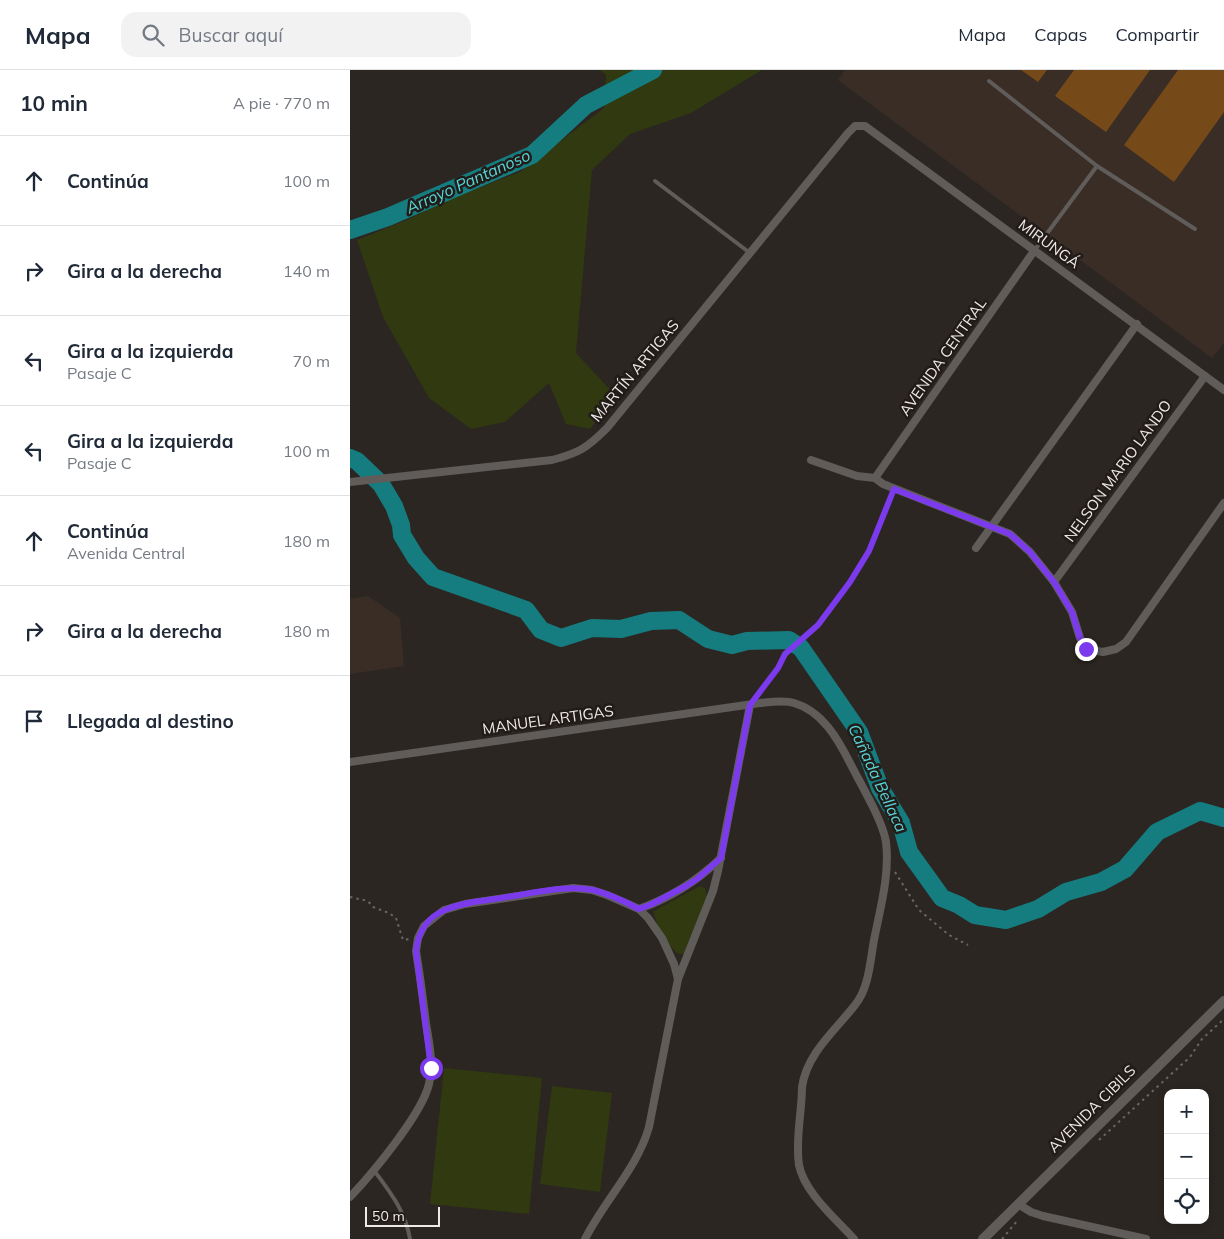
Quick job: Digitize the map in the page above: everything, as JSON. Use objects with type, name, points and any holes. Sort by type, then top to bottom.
[{"type":"street","name":"MIRUNGÁ","points":[[856,126],[865,126],[1034,251],[1137,324],[1224,390]]},
{"type":"street","name":"MARTÍN ARTIGAS","points":[[350,482],[552,460],[582,450],[592,444],[848,133],[856,126]]},
{"type":"street","name":"AVENIDA CENTRAL","points":[[875,478],[1034,251]]},
{"type":"street","points":[[976,548],[1137,324]]},
{"type":"street","name":"NELSON MARIO LANDO","points":[[1054,582],[1205,376]]},
{"type":"street","points":[[810,460],[857,476],[875,478],[894,489],[1010,534],[1030,552],[1054,582],[1072,612],[1080,638],[1086,649],[1103,652],[1116,649],[1126,642],[1224,503]]},
{"type":"street","name":"MANUEL ARTIGAS","points":[[350,762],[715,708],[750,705],[760,702],[795,703],[817,716],[838,738],[880,824],[886,841],[887,863],[885,882],[864,988],[855,1006],[840,1022],[811,1060],[802,1087],[798,1152],[800,1167],[809,1188],[854,1239]]},
{"type":"street","points":[[585,1239],[597,1215],[645,1142],[678,979],[712,892],[721,858],[750,705]]},
{"type":"street","points":[[639,909],[686,886],[721,858]]},
{"type":"street","points":[[350,1197],[418,1110],[429,1084],[431,1068],[430,1051],[416,951],[418,938],[424,926],[444,910],[465,904],[551,891],[574,888],[592,890],[622,900],[639,909],[648,918],[662,938],[674,964],[678,979]]},
{"type":"street","name":"AVENIDA CIBILS","points":[[983,1239],[1023,1207],[1224,1001]]},
{"type":"street","points":[[1023,1207],[1043,1216],[1146,1239]]},
{"type":"lane","points":[[989,81],[1097,166],[1195,229]]},
{"type":"lane","points":[[1034,251],[1097,166]]},
{"type":"lane","points":[[655,181],[750,253]]},
{"type":"lane","points":[[373,1169],[392,1194],[407,1222],[410,1239]]},
{"type":"path","points":[[750,705],[778,668],[785,654],[818,625],[850,582],[869,551],[894,489]]},
{"type":"path","points":[[887,863],[919,910],[948,935],[968,945]]},
{"type":"path","points":[[350,896],[368,901],[373,907],[396,918],[403,940],[418,938]]},
{"type":"path","points":[[1098,1140],[1190,1057],[1202,1039],[1224,1018]]},
{"type":"path","points":[[1002,1239],[1023,1207]]},
{"type":"shaded area","points":[[845,70],[1224,70],[1224,343],[1212,358],[838,80]]},
{"type":"shaded area","points":[[368,596],[400,618],[404,666],[350,674],[350,599]]},
{"type":"green space","points":[[600,70],[762,70],[691,113],[630,134],[592,170],[576,353],[615,395],[590,429],[566,424],[549,383],[505,422],[471,429],[429,398],[383,317],[357,240],[409,219],[442,202],[520,172],[604,108],[606,75]]},
{"type":"green space","points":[[700,886],[705,888],[707,897],[687,950],[683,954],[679,954],[663,935],[656,921],[654,911]]},
{"type":"green space","points":[[444,1068],[542,1078],[529,1214],[430,1204]]},
{"type":"green space","points":[[552,1086],[612,1093],[600,1192],[540,1184]]},
{"type":"building","points":[[1021,70],[1047,70],[1038,82]]},
{"type":"building","points":[[1074,70],[1150,70],[1106,132],[1055,96]]},
{"type":"building","points":[[1178,70],[1224,70],[1224,112],[1174,182],[1124,145]]},
{"type":"waterway","name":"Arroyo Pantanoso","points":[[350,230],[388,217],[532,155],[586,105],[653,70]]},
{"type":"waterway","name":"Cañada Bellaca","points":[[350,458],[357,461],[381,484],[394,506],[401,525],[402,535],[416,558],[433,577],[526,610],[541,630],[561,638],[592,628],[621,629],[651,621],[679,620],[708,639],[732,645],[747,641],[789,640],[801,648],[859,732],[880,788],[901,823],[909,852],[942,898],[959,905],[975,915],[1006,920],[1038,909],[1066,892],[1101,882],[1125,869],[1157,832],[1200,811],[1224,818]]},
{"type":"route","points":[[431,1068],[416,951],[417,940],[424,926],[432,918],[444,910],[465,904],[574,888],[592,890],[622,900],[639,909],[686,886],[709,870],[721,858],[750,705],[778,668],[785,654],[818,625],[850,582],[869,551],[894,489],[1010,534],[1030,552],[1054,582],[1072,612],[1080,638],[1086,649]]}]
